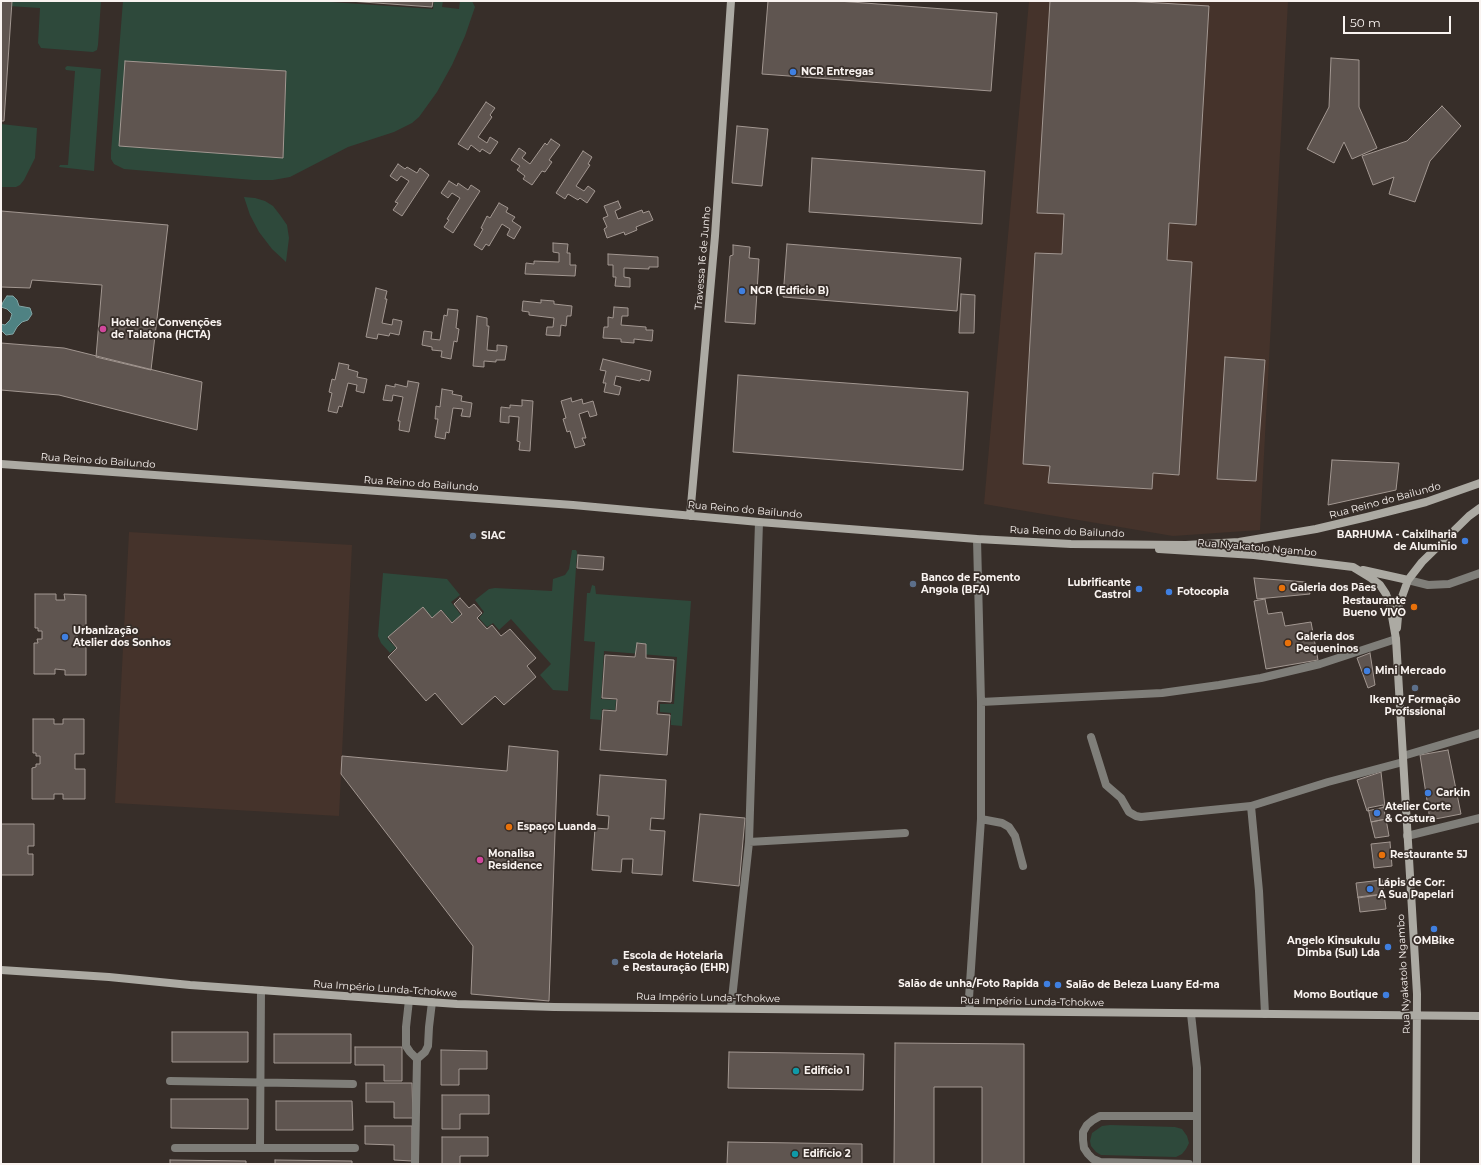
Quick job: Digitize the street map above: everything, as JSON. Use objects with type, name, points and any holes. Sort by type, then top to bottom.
[{"type":"main road","name":"Travessa 16 de Junho","points":[[690,516],[714,243],[731,1]]},
{"type":"main road","name":"Rua Reino do Bailundo","points":[[1,464],[557,504],[759,522],[1071,544],[1186,544],[1239,542],[1316,529],[1375,515],[1426,502],[1480,483]]},
{"type":"main road","name":"Rua Nyakatolo Ngambo","points":[[1396,639],[1399,605],[1408,580],[1422,562],[1468,516],[1480,508]]},
{"type":"main road","name":"Rua Nyakatolo Ngambo","points":[[1071,544],[1254,555],[1353,567],[1380,585],[1386,594],[1390,604],[1396,639],[1417,1016],[1416,1164]]},
{"type":"main road","points":[[1353,567],[1408,580]]},
{"type":"main road","name":"Rua Império Lunda-Tchokwe","points":[[1,970],[432,1002],[554,1007],[1480,1016]]},
{"type":"street","points":[[731,1008],[749,842],[759,522]]},
{"type":"street","points":[[970,1011],[969,998],[981,819],[981,702],[977,538]]},
{"type":"street","points":[[1408,580],[1428,585],[1449,584],[1480,573]]},
{"type":"street","points":[[981,702],[1162,693],[1219,685],[1261,678],[1320,664],[1396,639]]},
{"type":"street","points":[[1091,737],[1106,785],[1121,798],[1130,812],[1141,817],[1251,806],[1403,759],[1480,732]]},
{"type":"street","points":[[1251,806],[1259,891],[1265,1014]]},
{"type":"street","points":[[1407,836],[1480,818]]},
{"type":"street","points":[[981,819],[1002,823],[1009,827],[1015,836],[1023,866]]},
{"type":"street","points":[[749,842],[905,833]]},
{"type":"street","points":[[260,1148],[261,990]]},
{"type":"street","points":[[409,1000],[406,1027],[406,1046],[417,1059],[416,1164]]},
{"type":"street","points":[[417,1059],[425,1052],[428,1046],[428,1027],[432,1002]]},
{"type":"street","points":[[1191,1014],[1197,1068],[1197,1164]]},
{"type":"street","points":[[170,1081],[353,1084]]},
{"type":"street","points":[[1189,1164],[1100,1162],[1088,1154],[1084,1148],[1084,1132],[1090,1122],[1100,1116],[1197,1116]]},
{"type":"street","points":[[175,1148],[355,1148]]},
{"type":"shaded area","points":[[1029,1],[1288,1],[1260,530],[1173,536],[984,504]]},
{"type":"shaded area","points":[[129,532],[352,545],[339,816],[115,803]]},
{"type":"green space","points":[[9,1],[101,1],[97,50],[93,52],[41,48],[38,43],[40,8],[8,6]]},
{"type":"green space","points":[[123,1],[316,1],[433,9],[434,1],[443,1],[442,7],[459,9],[460,1],[472,1],[475,7],[465,36],[452,65],[437,92],[419,117],[412,123],[394,132],[348,147],[290,177],[273,180],[253,180],[124,169],[114,164],[111,159],[111,152]]},
{"type":"green space","points":[[67,66],[101,69],[94,171],[59,167],[60,165],[68,165],[75,71],[66,70],[65,68]]},
{"type":"green space","points":[[1,124],[37,128],[35,158],[24,180],[16,187],[1,187]]},
{"type":"green space","points":[[244,197],[265,201],[273,206],[287,225],[289,238],[286,262],[272,249],[259,232],[250,215]]},
{"type":"green space","points":[[572,550],[576,550],[577,552],[568,691],[553,690],[540,675],[551,664],[511,619],[499,630],[493,623],[487,627],[479,618],[484,612],[475,600],[489,589],[495,588],[552,591],[553,579],[565,575],[569,569]]},
{"type":"green space","points":[[383,573],[447,579],[460,595],[451,602],[461,615],[452,622],[442,610],[432,618],[423,608],[387,638],[396,648],[390,653],[381,643],[378,636]]},
{"type":"green space","points":[[592,585],[595,586],[596,594],[691,601],[682,726],[671,725],[671,713],[660,712],[660,704],[674,704],[677,657],[604,651],[601,699],[616,700],[615,710],[602,709],[601,720],[590,719],[595,642],[584,641],[587,593],[590,593]]},
{"type":"green space","points":[[1102,1126],[1175,1127],[1182,1129],[1187,1136],[1189,1143],[1182,1154],[1176,1157],[1101,1155],[1091,1146],[1090,1141],[1092,1133]]},
{"type":"water","points":[[7,296],[13,296],[17,300],[19,306],[30,308],[32,314],[28,320],[22,322],[17,327],[13,334],[6,335],[1,330],[1,324],[5,325],[10,320],[12,314],[7,309],[1,307]]},
{"type":"building","points":[[1,1],[12,1],[4,121],[1,121]]},
{"type":"building","points":[[349,1],[433,1],[432,7]]},
{"type":"building","points":[[768,1],[838,1],[997,13],[991,91],[762,74]]},
{"type":"building","points":[[1050,1],[1127,1],[1209,6],[1196,225],[1169,223],[1167,260],[1192,262],[1179,475],[1153,473],[1152,489],[1048,483],[1050,466],[1023,464],[1035,253],[1062,254],[1064,214],[1037,213]]},
{"type":"building","points":[[1331,58],[1359,60],[1359,107],[1377,148],[1352,159],[1344,142],[1334,163],[1307,149],[1329,107]]},
{"type":"building","points":[[125,61],[286,71],[283,158],[119,146]]},
{"type":"building","points":[[486,102],[495,108],[490,115],[492,117],[478,137],[487,143],[490,137],[498,142],[490,154],[482,149],[480,152],[471,145],[468,150],[458,144]]},
{"type":"building","points":[[1442,106],[1461,126],[1430,161],[1415,202],[1389,194],[1394,177],[1373,185],[1362,156],[1407,141]]},
{"type":"building","points":[[737,126],[768,129],[762,186],[732,183]]},
{"type":"building","points":[[551,139],[560,145],[549,160],[552,162],[545,172],[542,171],[532,185],[523,179],[525,176],[517,170],[520,166],[511,160],[519,148],[526,153],[522,158],[530,164],[545,143],[547,145]]},
{"type":"building","points":[[583,151],[592,157],[588,164],[590,165],[576,186],[584,191],[588,186],[595,191],[587,203],[580,198],[578,200],[568,194],[565,199],[556,193]]},
{"type":"building","points":[[812,158],[985,171],[982,224],[809,212]]},
{"type":"building","points":[[398,164],[405,169],[407,167],[417,173],[420,168],[429,175],[402,216],[393,210],[398,203],[395,202],[409,181],[401,176],[397,181],[390,176]]},
{"type":"building","points":[[449,181],[457,186],[458,183],[468,190],[471,185],[480,191],[453,233],[444,227],[449,220],[447,219],[460,198],[452,193],[448,198],[441,193]]},
{"type":"building","points":[[618,201],[621,208],[615,211],[618,219],[642,210],[643,213],[649,211],[653,220],[636,227],[637,230],[625,235],[624,232],[607,238],[604,229],[607,227],[603,218],[608,216],[604,206]]},
{"type":"building","points":[[499,203],[508,208],[506,212],[515,217],[512,221],[521,227],[514,239],[507,235],[510,229],[502,224],[489,246],[486,244],[482,250],[474,245],[483,229],[481,228],[487,216],[490,218]]},
{"type":"building","points":[[1,211],[168,225],[151,370],[96,357],[102,285],[32,280],[30,288],[1,287]]},
{"type":"building","points":[[553,243],[568,244],[567,253],[570,253],[570,265],[576,265],[575,276],[525,274],[526,263],[534,264],[534,261],[559,262],[559,253],[553,252]]},
{"type":"building","points":[[787,244],[961,258],[957,311],[783,297]]},
{"type":"building","name":"NCR (Edficio B)","points":[[733,245],[750,247],[749,258],[759,259],[755,324],[725,322],[730,256],[733,255]]},
{"type":"building","points":[[608,254],[658,257],[658,267],[649,267],[649,269],[624,268],[624,277],[630,278],[630,287],[615,286],[616,277],[613,277],[613,265],[608,265]]},
{"type":"building","points":[[376,288],[387,291],[385,299],[387,299],[382,323],[392,325],[393,319],[402,321],[399,335],[390,333],[389,336],[378,334],[377,339],[366,337]]},
{"type":"building","points":[[961,294],[975,295],[974,333],[959,333]]},
{"type":"building","points":[[541,300],[554,301],[554,304],[572,306],[571,316],[567,316],[566,326],[561,325],[560,336],[546,335],[547,327],[553,327],[554,318],[529,315],[529,312],[522,311],[523,301],[541,303]]},
{"type":"building","points":[[614,307],[628,308],[628,316],[622,316],[621,325],[646,327],[646,330],[653,330],[652,341],[634,339],[634,343],[621,342],[621,339],[603,338],[604,327],[608,327],[608,317],[613,318]]},
{"type":"building","points":[[448,309],[458,310],[456,328],[459,329],[457,342],[454,341],[451,359],[441,357],[442,351],[432,350],[432,347],[422,345],[424,331],[432,332],[431,339],[440,340],[444,315],[447,316]]},
{"type":"building","points":[[477,316],[487,318],[487,326],[489,326],[487,350],[497,351],[497,345],[507,346],[505,360],[496,360],[496,362],[484,361],[484,367],[473,366]]},
{"type":"building","points":[[1,343],[64,348],[202,382],[197,430],[59,395],[1,390]]},
{"type":"building","points":[[1225,357],[1265,360],[1256,481],[1217,479]]},
{"type":"building","points":[[603,359],[651,371],[649,381],[641,379],[640,381],[616,376],[614,385],[621,387],[619,395],[604,392],[606,383],[603,383],[606,371],[600,370]]},
{"type":"building","points":[[339,363],[349,365],[348,369],[358,372],[357,377],[367,379],[364,393],[356,391],[357,385],[348,383],[342,407],[339,406],[337,413],[328,411],[332,393],[329,392],[332,379],[335,380]]},
{"type":"building","points":[[738,375],[968,392],[963,470],[733,452]]},
{"type":"building","points":[[408,381],[419,383],[409,432],[399,430],[400,421],[398,421],[403,397],[393,395],[392,401],[383,400],[386,385],[395,387],[395,384],[407,387]]},
{"type":"building","points":[[442,389],[453,391],[452,394],[462,396],[461,401],[472,403],[470,417],[461,416],[463,409],[453,408],[449,433],[446,432],[445,439],[435,437],[438,419],[435,419],[436,406],[440,407]]},
{"type":"building","points":[[571,398],[572,402],[582,399],[583,404],[593,401],[597,415],[590,417],[588,411],[579,414],[586,438],[582,438],[585,445],[575,448],[570,431],[567,432],[563,419],[566,418],[561,401]]},
{"type":"building","points":[[522,400],[533,401],[530,451],[519,450],[520,442],[517,441],[519,417],[509,416],[509,423],[500,422],[501,407],[510,408],[510,405],[522,406]]},
{"type":"building","points":[[1332,460],[1399,463],[1396,490],[1328,505]]},
{"type":"building","points":[[578,555],[604,557],[603,570],[577,568]]},
{"type":"building","name":"Galeria dos Pães","points":[[1254,578],[1306,582],[1310,594],[1257,599]]},
{"type":"building","points":[[35,594],[56,594],[56,600],[65,600],[64,594],[86,595],[86,629],[77,629],[77,644],[86,644],[86,675],[65,675],[65,670],[55,669],[55,674],[34,674],[34,643],[38,643],[37,639],[42,639],[42,631],[38,631],[38,628],[35,628]]},
{"type":"building","points":[[460,598],[469,608],[474,604],[482,613],[477,618],[487,629],[492,625],[501,636],[510,629],[536,658],[527,666],[536,677],[504,705],[495,696],[462,725],[435,693],[426,701],[388,657],[397,648],[388,637],[423,607],[432,618],[441,610],[452,623],[462,614],[454,604]]},
{"type":"building","name":"Galeria dos Pequeninos","points":[[1265,599],[1268,614],[1282,612],[1285,626],[1311,622],[1318,660],[1266,669],[1254,601]]},
{"type":"building","points":[[637,643],[646,644],[646,658],[674,660],[671,702],[658,701],[657,714],[670,715],[667,755],[600,750],[603,710],[616,711],[617,699],[602,698],[605,655],[635,657]]},
{"type":"building","name":"Mini Mercado","points":[[1370,653],[1375,685],[1368,688],[1357,658]]},
{"type":"building","points":[[33,719],[54,719],[54,724],[63,724],[63,719],[84,719],[84,754],[75,754],[75,769],[85,769],[85,799],[63,799],[63,794],[54,794],[54,799],[32,799],[32,768],[36,767],[36,764],[40,764],[40,756],[36,756],[36,753],[33,753]]},
{"type":"building","name":"Monalisa Residence","points":[[509,746],[558,751],[549,1001],[471,994],[473,946],[341,774],[342,756],[507,771]]},
{"type":"building","points":[[1448,750],[1461,814],[1430,820],[1420,755]]},
{"type":"building","points":[[1381,772],[1385,807],[1367,811],[1357,780]]},
{"type":"building","points":[[600,775],[666,780],[664,819],[651,818],[650,830],[665,831],[662,875],[632,873],[633,859],[622,859],[621,872],[592,870],[595,828],[608,829],[609,816],[597,815]]},
{"type":"building","name":"Atelier Corte & Costura","points":[[1383,805],[1386,819],[1371,822],[1368,808]]},
{"type":"building","points":[[700,814],[745,818],[739,886],[693,881]]},
{"type":"building","points":[[1386,819],[1389,836],[1375,838],[1371,822]]},
{"type":"building","points":[[1,824],[34,824],[34,846],[28,846],[28,854],[33,854],[33,875],[1,875]]},
{"type":"building","name":"Restaurante 5J","points":[[1390,842],[1392,866],[1374,868],[1371,844]]},
{"type":"building","name":"Lápis de Cor: A Sua Papelari","points":[[1382,880],[1384,894],[1358,898],[1356,883]]},
{"type":"building","points":[[1384,894],[1386,909],[1360,912],[1358,897]]},
{"type":"building","points":[[172,1032],[248,1032],[248,1062],[172,1062]]},
{"type":"building","points":[[274,1034],[351,1034],[351,1063],[274,1063]]},
{"type":"building","points":[[895,1043],[1024,1044],[1024,1164],[982,1164],[982,1087],[934,1087],[934,1164],[894,1164]]},
{"type":"building","points":[[355,1047],[402,1047],[402,1081],[384,1081],[384,1065],[355,1065]]},
{"type":"building","points":[[441,1050],[487,1051],[487,1069],[459,1069],[459,1085],[441,1085]]},
{"type":"building","name":"Edifício 1","points":[[729,1052],[864,1054],[863,1090],[728,1088]]},
{"type":"building","points":[[366,1083],[412,1083],[413,1118],[394,1118],[394,1102],[366,1102]]},
{"type":"building","points":[[442,1095],[489,1095],[489,1114],[460,1114],[460,1129],[442,1129]]},
{"type":"building","points":[[171,1099],[248,1099],[248,1129],[171,1128]]},
{"type":"building","points":[[276,1101],[352,1101],[353,1130],[276,1130]]},
{"type":"building","points":[[365,1126],[412,1126],[412,1161],[394,1160],[394,1145],[365,1144]]},
{"type":"building","points":[[442,1137],[488,1137],[488,1156],[460,1156],[460,1164],[442,1164]]},
{"type":"building","name":"Edifício 2","points":[[728,1142],[862,1144],[862,1164],[727,1164]]},
{"type":"building","points":[[170,1160],[246,1161],[246,1164],[170,1164]]},
{"type":"building","points":[[275,1160],[352,1161],[352,1164],[275,1164]]},
{"type":"place","name":"NCR Entregas","points":[[793,72]]},
{"type":"place","name":"NCR (Edficio B)","points":[[742,291]]},
{"type":"place","name":"Hotel de Convenções de Talatona (HCTA)","points":[[103,329]]},
{"type":"place","name":"SIAC","points":[[473,536]]},
{"type":"place","name":"BARHUMA - Caixilharia de Aluminio","points":[[1465,541]]},
{"type":"place","name":"Banco de Fomento Angola (BFA)","points":[[913,584]]},
{"type":"place","name":"Galeria dos Pães","points":[[1282,588]]},
{"type":"place","name":"Lubrificante Castrol","points":[[1139,589]]},
{"type":"place","name":"Fotocopia","points":[[1169,592]]},
{"type":"place","name":"Restaurante Bueno VIVO","points":[[1414,607]]},
{"type":"place","name":"Urbanização Atelier dos Sonhos","points":[[65,637]]},
{"type":"place","name":"Galeria dos Pequeninos","points":[[1288,643]]},
{"type":"place","name":"Mini Mercado","points":[[1367,671]]},
{"type":"place","name":"Ikenny Formação Profissional","points":[[1415,688]]},
{"type":"place","name":"Carkin","points":[[1428,793]]},
{"type":"place","name":"Atelier Corte & Costura","points":[[1377,813]]},
{"type":"place","name":"Espaço Luanda","points":[[509,827]]},
{"type":"place","name":"Restaurante 5J","points":[[1382,855]]},
{"type":"place","name":"Monalisa Residence","points":[[480,860]]},
{"type":"place","name":"Lápis de Cor: A Sua Papelari","points":[[1370,889]]},
{"type":"place","name":"OMBike","points":[[1434,929]]},
{"type":"place","name":"Angelo Kinsukulu Dimba (Sul) Lda","points":[[1388,947]]},
{"type":"place","name":"Escola de Hotelaria e Restauração (EHR)","points":[[615,962]]},
{"type":"place","name":"Salão de unha/Foto Rapida","points":[[1047,984]]},
{"type":"place","name":"Salão de Beleza Luany Ed-ma","points":[[1058,985]]},
{"type":"place","name":"Momo Boutique","points":[[1386,995]]},
{"type":"place","name":"Edifício 1","points":[[796,1071]]},
{"type":"place","name":"Edifício 2","points":[[795,1154]]}]
